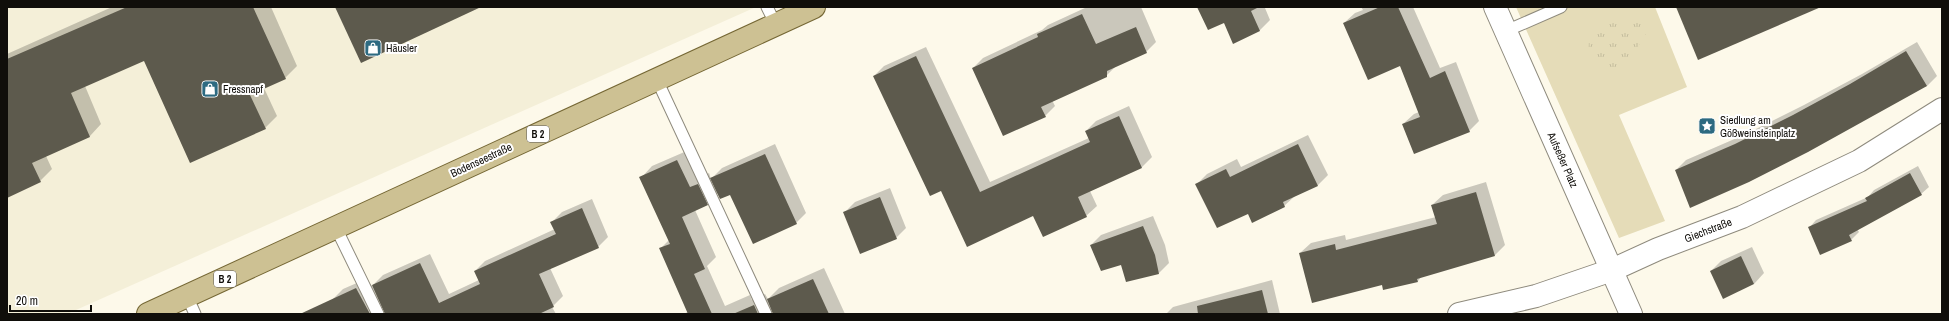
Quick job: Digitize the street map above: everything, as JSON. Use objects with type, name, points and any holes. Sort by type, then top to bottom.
[{"type":"main road","name":"Bodenseestraße","points":[[148,314],[191,305],[336,228],[657,80],[772,16],[814,7]]},
{"type":"street","name":"Aufseßer Platz","points":[[1495,7],[1631,314]]},
{"type":"street","name":"Giechstraße","points":[[1459,314],[1536,296],[1612,270],[1658,249],[1742,217],[1859,161],[1942,109]]},
{"type":"lane","points":[[1506,31],[1561,7]]},
{"type":"lane","points":[[657,80],[766,314]]},
{"type":"lane","points":[[336,228],[378,314]]},
{"type":"shaded area","points":[[7,7],[756,7],[67,314],[7,314]]},
{"type":"green space","points":[[1516,7],[1655,7],[1687,87],[1619,115],[1665,221],[1619,238]]},
{"type":"green space","points":[[1638,17],[1650,28],[1637,48],[1629,66],[1607,74],[1588,58],[1589,38],[1597,27]]},
{"type":"building","points":[[127,7],[253,7],[286,79],[250,95],[266,129],[190,163],[144,61],[71,93],[90,137],[32,163],[41,182],[7,198],[7,59]]},
{"type":"building","name":"Häusler","points":[[335,7],[481,7],[361,63]]},
{"type":"building","points":[[1197,7],[1259,7],[1251,11],[1260,31],[1233,44],[1224,23],[1208,30]]},
{"type":"building","points":[[1380,7],[1398,7],[1430,78],[1445,71],[1470,132],[1414,154],[1402,124],[1420,117],[1400,66],[1368,80],[1343,23]]},
{"type":"building","points":[[1676,7],[1821,7],[1698,60]]},
{"type":"building","points":[[1082,14],[1096,44],[1136,27],[1147,53],[1107,71],[1107,77],[1041,107],[1046,117],[1003,136],[972,68],[1038,37],[1037,34]]},
{"type":"building","points":[[1906,51],[1927,86],[1808,152],[1749,182],[1690,208],[1675,170],[1735,144],[1793,115]]},
{"type":"building","points":[[916,56],[980,192],[1090,142],[1085,131],[1119,116],[1142,168],[1078,197],[1087,217],[1043,237],[1033,216],[967,247],[941,191],[930,196],[873,76]]},
{"type":"building","points":[[1298,144],[1318,186],[1283,202],[1285,207],[1252,223],[1248,214],[1217,228],[1195,184],[1226,169],[1230,177]]},
{"type":"building","points":[[765,154],[797,224],[753,244],[730,195],[720,199],[710,178]]},
{"type":"building","points":[[677,160],[690,187],[698,184],[708,205],[682,217],[705,269],[694,274],[712,314],[688,314],[659,248],[670,244],[639,177]]},
{"type":"building","points":[[1910,173],[1922,195],[1849,235],[1852,241],[1820,255],[1808,227],[1867,201],[1865,198]]},
{"type":"building","points":[[1476,192],[1495,256],[1417,279],[1418,282],[1383,290],[1382,285],[1312,303],[1299,253],[1335,244],[1336,250],[1437,224],[1431,205]]},
{"type":"building","points":[[880,197],[897,239],[860,254],[843,212]]},
{"type":"building","points":[[582,208],[599,248],[539,274],[554,307],[539,314],[385,314],[372,285],[420,263],[439,303],[480,284],[474,271],[556,234],[550,222]]},
{"type":"building","points":[[1143,226],[1155,255],[1159,274],[1126,282],[1121,265],[1101,271],[1090,245]]},
{"type":"building","points":[[1741,256],[1754,284],[1723,299],[1710,271]]},
{"type":"building","points":[[813,279],[829,314],[773,314],[767,299]]},
{"type":"building","points":[[356,288],[370,314],[300,314]]},
{"type":"building","points":[[1262,290],[1268,314],[1198,314],[1197,306]]},
{"type":"building","points":[[754,305],[758,314],[733,314]]},
{"type":"place","name":"Häusler","points":[[373,48]]},
{"type":"place","name":"Fressnapf","points":[[210,89]]},
{"type":"place","name":"Siedlung am Gößweinsteinplatz","points":[[1707,126]]}]
